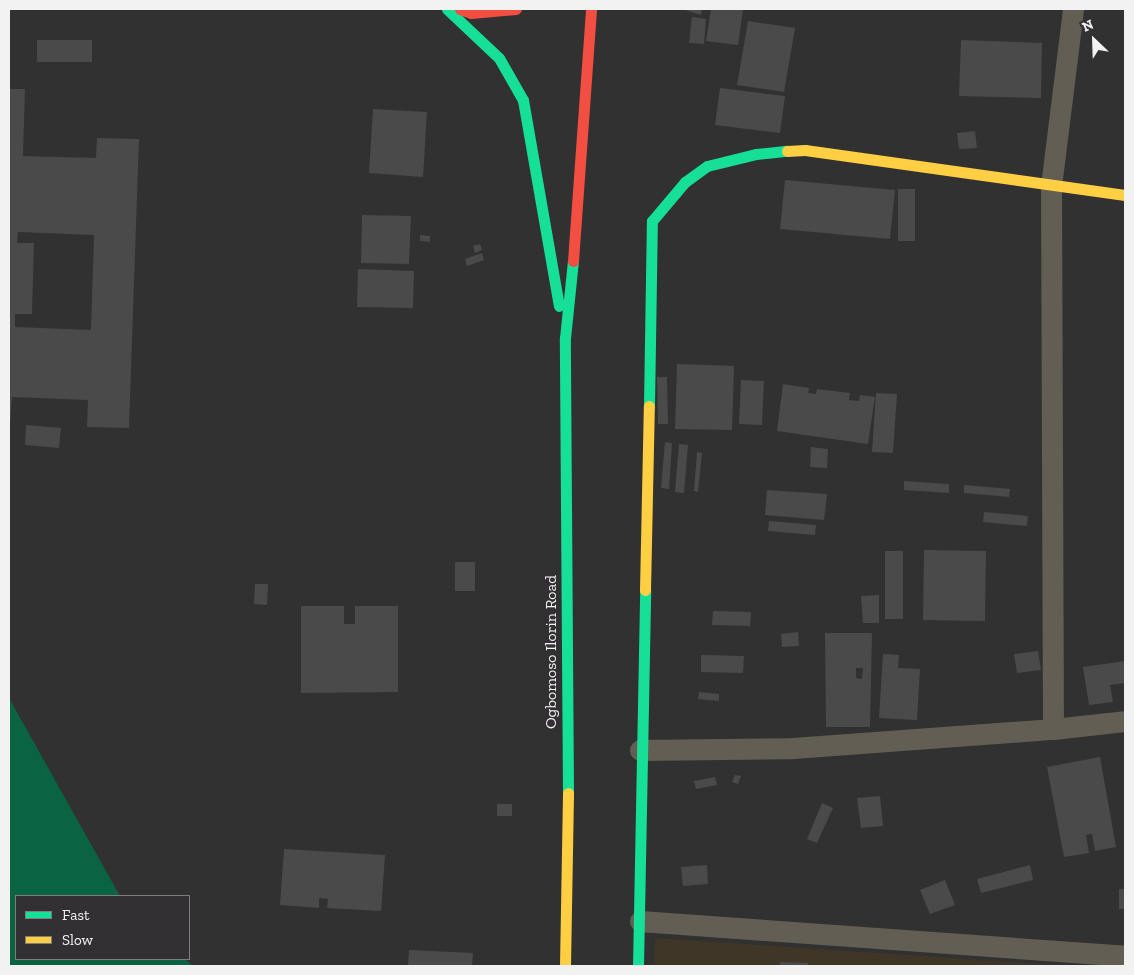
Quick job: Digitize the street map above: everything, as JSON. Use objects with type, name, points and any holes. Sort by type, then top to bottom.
[{"type":"main road","points":[[447,9],[499,58],[523,100],[565,338]]},
{"type":"main road","points":[[460,9],[471,13],[506,12],[516,9]]},
{"type":"main road","points":[[565,338],[581,179],[591,9]]},
{"type":"main road","points":[[638,966],[640,921],[640,750],[652,221],[685,182],[707,166],[756,154],[805,150],[1125,195]]},
{"type":"main road","name":"Ogbomoso Ilorin Road","points":[[565,338],[569,866],[565,966]]},
{"type":"street","points":[[1053,729],[1051,186],[1072,9]]},
{"type":"street","points":[[640,750],[793,748],[1053,729],[1125,721]]},
{"type":"street","points":[[640,921],[1125,956]]},
{"type":"shaded area","points":[[655,938],[1071,966],[654,966]]},
{"type":"green space","points":[[9,698],[119,895],[15,895],[15,960],[186,960],[193,966],[9,966]]},
{"type":"building","points":[[682,9],[702,9],[701,15]]},
{"type":"building","points":[[711,9],[743,9],[738,45],[706,41]]},
{"type":"building","points":[[692,17],[706,19],[704,44],[689,43]]},
{"type":"building","points":[[748,21],[795,28],[784,92],[737,85]]},
{"type":"building","points":[[37,40],[92,40],[92,62],[37,62]]},
{"type":"building","points":[[961,40],[1042,43],[1041,98],[959,96]]},
{"type":"building","points":[[720,88],[785,96],[780,133],[715,125]]},
{"type":"building","points":[[9,89],[25,89],[23,156],[96,158],[97,138],[139,139],[129,428],[87,427],[88,400],[12,397],[9,439]],"holes":[[[18,232],[94,235],[91,330],[15,327],[15,314],[32,314],[34,243],[17,243]]]},
{"type":"building","points":[[373,109],[427,112],[423,177],[369,173]]},
{"type":"building","points":[[975,131],[977,148],[959,149],[957,133]]},
{"type":"building","points":[[785,180],[895,190],[890,239],[780,229]]},
{"type":"building","points":[[898,189],[915,189],[915,241],[898,241]]},
{"type":"building","points":[[362,215],[411,216],[409,264],[361,263]]},
{"type":"building","points":[[420,235],[430,236],[430,242],[420,241]]},
{"type":"building","points":[[480,244],[482,250],[475,253],[473,246]]},
{"type":"building","points":[[482,253],[484,260],[467,266],[465,259]]},
{"type":"building","points":[[358,269],[414,271],[413,308],[357,307]]},
{"type":"building","points":[[677,364],[734,366],[732,430],[675,429]]},
{"type":"building","points":[[657,377],[667,377],[668,424],[658,424]]},
{"type":"building","points":[[741,380],[764,381],[762,425],[739,424]]},
{"type":"building","points":[[783,384],[809,388],[808,393],[816,394],[817,389],[850,393],[849,400],[859,401],[860,395],[875,397],[868,444],[777,431]]},
{"type":"building","points":[[876,393],[897,394],[893,453],[872,452]]},
{"type":"building","points":[[26,425],[61,428],[59,448],[25,445]]},
{"type":"building","points":[[665,442],[672,443],[669,489],[661,488]]},
{"type":"building","points":[[679,444],[688,445],[684,493],[675,492]]},
{"type":"building","points":[[811,447],[828,449],[827,468],[810,467]]},
{"type":"building","points":[[697,452],[702,453],[698,492],[694,491]]},
{"type":"building","points":[[904,481],[949,484],[949,493],[904,490]]},
{"type":"building","points":[[964,485],[1010,489],[1009,497],[964,493]]},
{"type":"building","points":[[767,490],[827,494],[824,520],[765,515]]},
{"type":"building","points":[[984,512],[1028,516],[1027,526],[983,522]]},
{"type":"building","points":[[769,521],[816,525],[815,535],[768,531]]},
{"type":"building","points":[[924,550],[986,551],[985,621],[923,620]]},
{"type":"building","points":[[885,551],[903,551],[903,619],[885,619]]},
{"type":"building","points":[[455,562],[475,562],[475,591],[455,591]]},
{"type":"building","points":[[255,584],[268,584],[267,605],[254,604]]},
{"type":"building","points":[[879,595],[879,623],[863,623],[861,596]]},
{"type":"building","points":[[301,606],[344,606],[344,624],[355,624],[355,606],[398,606],[398,692],[301,693]]},
{"type":"building","points":[[713,611],[751,612],[750,626],[712,625]]},
{"type":"building","points":[[798,632],[799,646],[782,647],[781,634]]},
{"type":"building","points":[[825,633],[872,633],[870,727],[826,727]],"holes":[[[856,668],[863,668],[862,679],[856,678]]]},
{"type":"building","points":[[1038,651],[1041,670],[1017,673],[1014,654]]},
{"type":"building","points":[[883,654],[899,655],[898,668],[920,669],[917,720],[879,718]]},
{"type":"building","points":[[701,655],[744,656],[743,673],[701,672]]},
{"type":"building","points":[[1125,661],[1125,683],[1110,685],[1113,702],[1089,705],[1083,667]]},
{"type":"building","points":[[699,692],[719,694],[719,701],[698,699]]},
{"type":"building","points":[[1100,757],[1116,847],[1095,851],[1092,834],[1086,835],[1089,853],[1064,857],[1047,767]]},
{"type":"building","points":[[735,775],[741,776],[738,784],[732,782]]},
{"type":"building","points":[[715,777],[717,785],[696,789],[694,781]]},
{"type":"building","points":[[880,796],[883,826],[861,828],[857,798]]},
{"type":"building","points":[[822,803],[833,808],[817,843],[807,839]]},
{"type":"building","points":[[497,804],[512,804],[512,816],[497,816]]},
{"type":"building","points":[[284,849],[385,855],[381,911],[327,908],[328,899],[319,898],[319,908],[280,905]]},
{"type":"building","points":[[707,865],[708,884],[683,886],[681,867]]},
{"type":"building","points":[[1030,865],[1033,880],[981,893],[977,879]]},
{"type":"building","points":[[945,880],[955,905],[930,914],[920,890]]},
{"type":"building","points":[[1119,889],[1125,889],[1125,909],[1119,909]]},
{"type":"building","points":[[409,950],[473,953],[472,966],[408,966]]},
{"type":"building","points":[[780,962],[808,963],[808,966],[780,966]]},
{"type":"traffic: fast","points":[[447,9],[499,58],[523,100],[559,306]]},
{"type":"traffic: fast","points":[[649,406],[652,221],[685,182],[707,166],[756,154],[787,151]]},
{"type":"traffic: fast","points":[[568,793],[565,338],[573,261]]},
{"type":"traffic: fast","points":[[638,966],[645,590]]},
{"type":"traffic: slow","points":[[787,151],[805,150],[1125,195]]},
{"type":"traffic: slow","points":[[645,590],[649,406]]},
{"type":"traffic: slow","points":[[565,966],[568,793]]},
{"type":"traffic: jam","points":[[460,9],[471,13],[516,9]]},
{"type":"traffic: jam","points":[[573,261],[591,9]]}]
